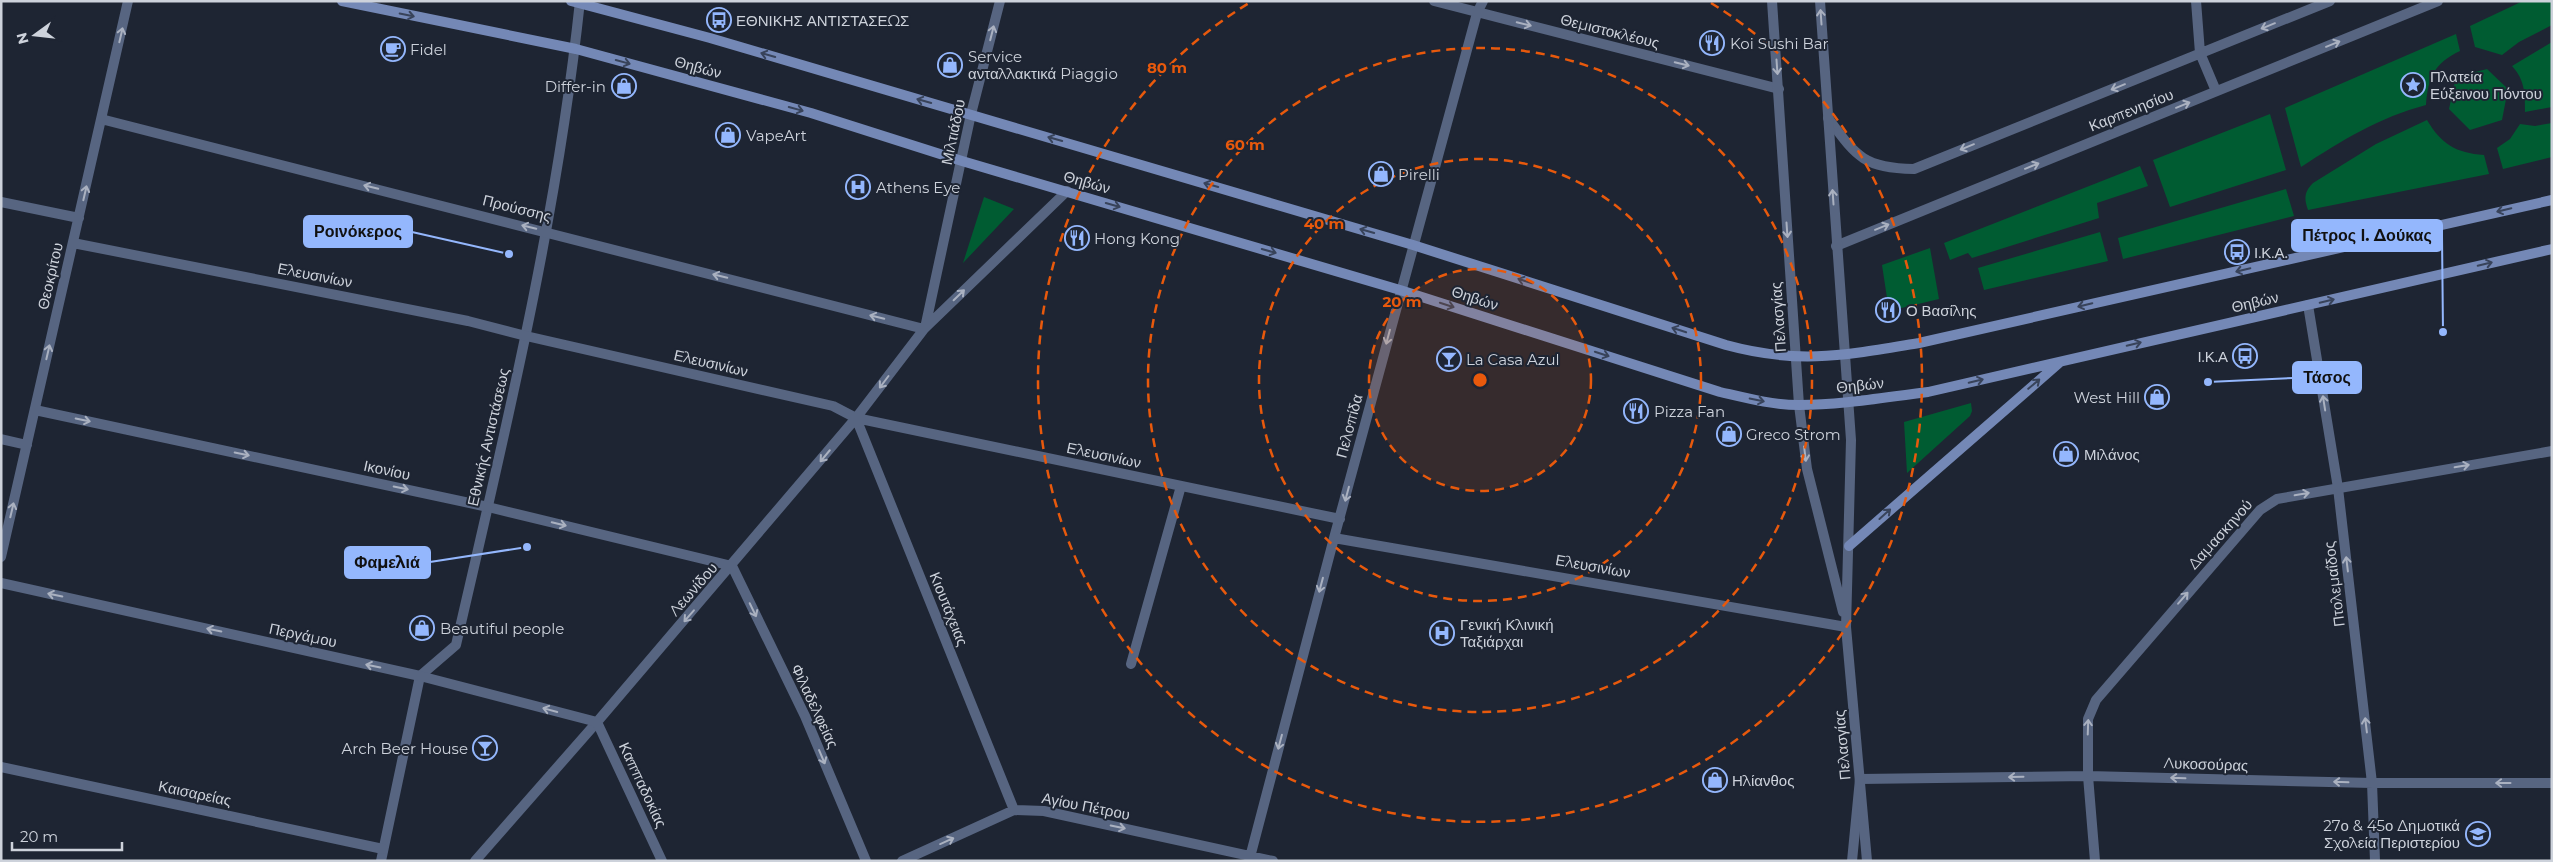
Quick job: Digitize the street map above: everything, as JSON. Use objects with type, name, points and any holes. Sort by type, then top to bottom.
[{"type":"main road","name":"Θηβών","points":[[342,1],[576,49],[811,113],[962,160],[1400,290],[1720,392],[1763,402],[1798,405],[1848,402],[1928,392],[2552,249]]},
{"type":"main road","name":"Θηβών","points":[[577,2],[710,38],[1413,245],[1726,345],[1759,354],[1796,358],[1846,355],[1929,341],[2552,200]]},
{"type":"main road","points":[[1849,546],[2061,361]]},
{"type":"street","name":"Θεοκρίτου","points":[[1,558],[128,1]]},
{"type":"street","name":"Μιλτιάδου","points":[[924,329],[971,114],[1000,1]]},
{"type":"street","name":"Θεμιστοκλέους","points":[[1434,1],[1779,89]]},
{"type":"street","name":"Πελοπίδα","points":[[1250,858],[1400,290],[1477,12],[1483,1]]},
{"type":"street","name":"Πελασγίας","points":[[1772,1],[1798,405],[1807,469],[1846,627]]},
{"type":"street","name":"Πελασγίας","points":[[1820,1],[1851,440],[1846,627],[1867,861]]},
{"type":"street","points":[[2196,1],[2200,54],[2216,91]]},
{"type":"street","name":"Καρπενησίου","points":[[1828,118],[1848,146],[1866,161],[1887,168],[1914,169],[2330,1]]},
{"type":"street","name":"Καρπενησίου","points":[[1836,246],[2438,1]]},
{"type":"street","name":"Εθνικής Αντιστάσεως","points":[[420,676],[456,645],[526,336],[546,231],[576,49],[577,2]]},
{"type":"street","name":"Προύσσης","points":[[101,119],[924,329]]},
{"type":"street","name":"Λεωνίδου","points":[[475,861],[732,566],[856,418],[924,329],[1067,191]]},
{"type":"street","points":[[1,202],[79,218]]},
{"type":"street","name":"Ελευσινίων","points":[[73,243],[468,320],[526,336],[833,406],[856,418],[1340,519]]},
{"type":"street","name":"Πτολεμαΐδος","points":[[2308,305],[2338,488],[2372,783],[2375,861]]},
{"type":"street","name":"Ικονίου","points":[[35,410],[488,507],[732,566]]},
{"type":"street","name":"Κιουτάχειας","points":[[856,418],[1014,810]]},
{"type":"street","points":[[1,439],[27,445]]},
{"type":"street","name":"Δαμασκηνού","points":[[2095,861],[2088,776],[2088,719],[2096,700],[2260,510],[2276,499],[2552,451]]},
{"type":"street","points":[[1131,664],[1181,486]]},
{"type":"street","name":"Ελευσινίων","points":[[1334,538],[1846,627]]},
{"type":"street","name":"Φιλαδελφείας","points":[[732,566],[805,716],[866,861]]},
{"type":"street","name":"Περγάμου","points":[[1,584],[420,676],[597,722]]},
{"type":"street","points":[[381,861],[420,676]]},
{"type":"street","name":"Καππαδοκίας","points":[[597,722],[662,861]]},
{"type":"street","name":"Καισαρείας","points":[[1,767],[383,849]]},
{"type":"street","name":"Λυκοσούρας","points":[[1860,779],[2088,776],[2372,783],[2552,783]]},
{"type":"street","points":[[1852,861],[1860,779]]},
{"type":"street","name":"Αγίου Πέτρου","points":[[902,861],[1014,810],[1044,811],[1250,858],[1273,861]]},
{"type":"green space","points":[[2523,1],[2552,1],[2552,25],[2519,42],[2502,55],[2475,47],[2470,26]]},
{"type":"green space","points":[[2456,34],[2460,51],[2444,61],[2434,72],[2428,87],[2426,105],[2377,123],[2346,139],[2301,167],[2285,108]]},
{"type":"green space","points":[[2552,42],[2552,107],[2525,112],[2522,82],[2512,66]]},
{"type":"green space","points":[[2487,69],[2508,89],[2502,120],[2470,130],[2449,109],[2456,77]]},
{"type":"green space","points":[[2270,114],[2286,170],[2170,207],[2153,160]]},
{"type":"green space","points":[[2427,120],[2438,135],[2450,146],[2465,152],[2484,155],[2489,174],[2308,210],[2306,196],[2308,189],[2313,183],[2376,144]]},
{"type":"green space","points":[[2552,123],[2552,157],[2503,169],[2497,148],[2510,139],[2520,124],[2535,126]]},
{"type":"green space","points":[[2140,166],[2148,186],[2097,203],[2099,218],[1972,258],[1968,253],[1950,260],[1944,243]]},
{"type":"green space","points":[[2286,189],[2294,216],[2123,259],[2118,238]]},
{"type":"green space","points":[[984,197],[1014,209],[963,263]]},
{"type":"green space","points":[[2100,232],[2108,261],[1984,290],[1978,268]]},
{"type":"green space","points":[[1930,248],[1939,299],[1889,311],[1882,265]]},
{"type":"green space","points":[[1971,403],[1972,411],[1970,416],[1907,473],[1904,422]]},
{"type":"place","name":"ΕΘΝΙΚΗΣ ΑΝΤΙΣΤΑΣΕΩΣ","points":[[719,20]]},
{"type":"place","name":"Koi Sushi Bar","points":[[1712,43]]},
{"type":"place","name":"Fidel","points":[[393,49]]},
{"type":"place","name":"Service ανταλλακτικά Piaggio","points":[[950,65]]},
{"type":"place","name":"Πλατεία Εύξεινου Πόντου","points":[[2413,85]]},
{"type":"place","name":"Differ-in","points":[[624,86]]},
{"type":"place","name":"VapeArt","points":[[728,135]]},
{"type":"place","name":"Pirelli","points":[[1381,174]]},
{"type":"place","name":"Athens Eye","points":[[858,187]]},
{"type":"place","name":"Hong Kong","points":[[1077,238]]},
{"type":"place","name":"Ι.Κ.Α.","points":[[2237,252]]},
{"type":"place","name":"Ροινόκερος","points":[[509,254]]},
{"type":"place","name":"Ο Βασίλης","points":[[1888,310]]},
{"type":"place","name":"Πέτρος Ι. Δούκας","points":[[2443,332]]},
{"type":"place","name":"Ι.Κ.Α","points":[[2245,356]]},
{"type":"place","name":"La Casa Azul","points":[[1449,359]]},
{"type":"place","name":"Τάσος","points":[[2208,382]]},
{"type":"place","name":"West Hill","points":[[2157,397]]},
{"type":"place","name":"Pizza Fan","points":[[1636,411]]},
{"type":"place","name":"Greco Strom","points":[[1729,434]]},
{"type":"place","name":"Μιλάνος","points":[[2066,454]]},
{"type":"place","name":"Φαμελιά","points":[[527,547]]},
{"type":"place","name":"Beautiful people","points":[[422,628]]},
{"type":"place","name":"Γενική Κλινική Ταξιάρχαι","points":[[1442,633]]},
{"type":"place","name":"Arch Beer House","points":[[485,748]]},
{"type":"place","name":"Ηλίανθος","points":[[1715,780]]},
{"type":"place","name":"27ο & 45ο Δημοτικά Σχολεία Περιστερίου","points":[[2478,834]]}]
